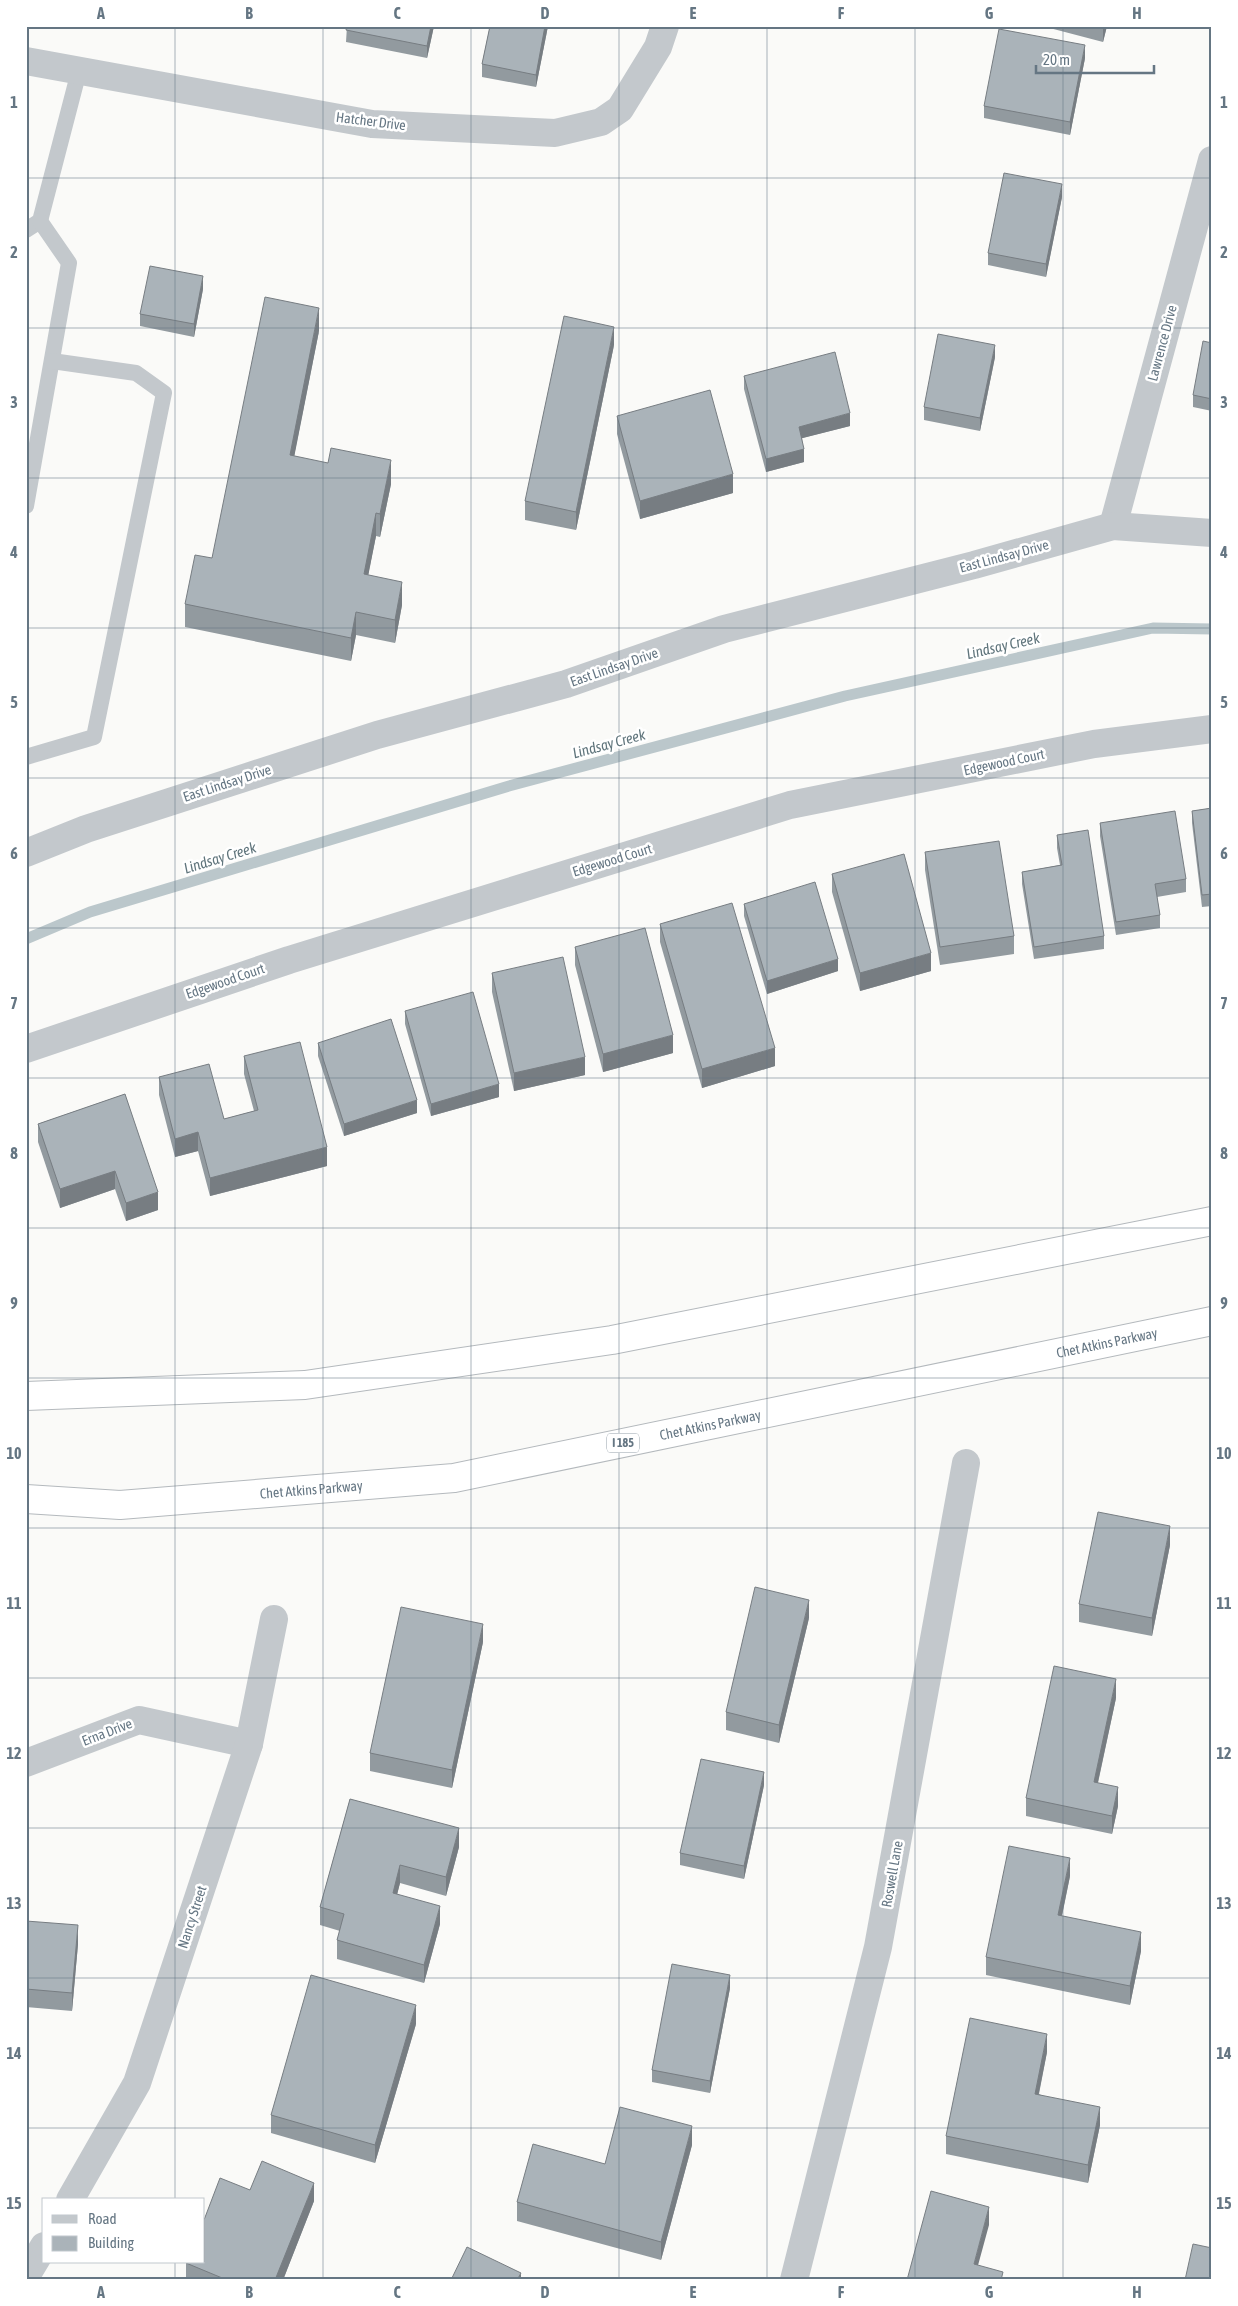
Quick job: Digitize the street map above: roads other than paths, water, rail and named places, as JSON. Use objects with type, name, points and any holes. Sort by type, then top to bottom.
[{"type":"highway","points":[[26,1396],[305,1385],[593,1342],[1212,1221]]},
{"type":"highway","name":"Chet Atkins Parkway","points":[[26,1499],[120,1505],[454,1478],[1212,1321]]},
{"type":"street","name":"Hatcher Drive","points":[[26,61],[372,124],[555,133],[601,122],[620,108],[658,47],[666,26]]},
{"type":"street","name":"Lawrence Drive","points":[[1113,526],[1212,160]]},
{"type":"street","name":"East Lindsay Drive","points":[[26,853],[86,829],[367,738],[566,684],[724,628],[974,565],[1113,526],[1212,533]]},
{"type":"street","name":"Edgewood Court","points":[[26,1049],[289,960],[790,805],[1094,744],[1212,729]]},
{"type":"street","name":"Roswell Lane","points":[[794,2280],[878,1947],[966,1463]]},
{"type":"street","name":"Nancy Street","points":[[71,2198],[137,2083],[249,1744],[274,1619]]},
{"type":"street","name":"Erna Drive","points":[[26,1763],[139,1720],[249,1744]]},
{"type":"street","points":[[26,2276],[42,2249]]},
{"type":"lane","points":[[26,506],[69,262],[33,225],[79,71]]},
{"type":"lane","points":[[26,757],[94,737],[164,393],[136,373],[52,361]]},
{"type":"waterway","name":"Lindsay Creek","points":[[26,939],[90,912],[509,786],[845,696],[1153,628],[1212,629]]}]
